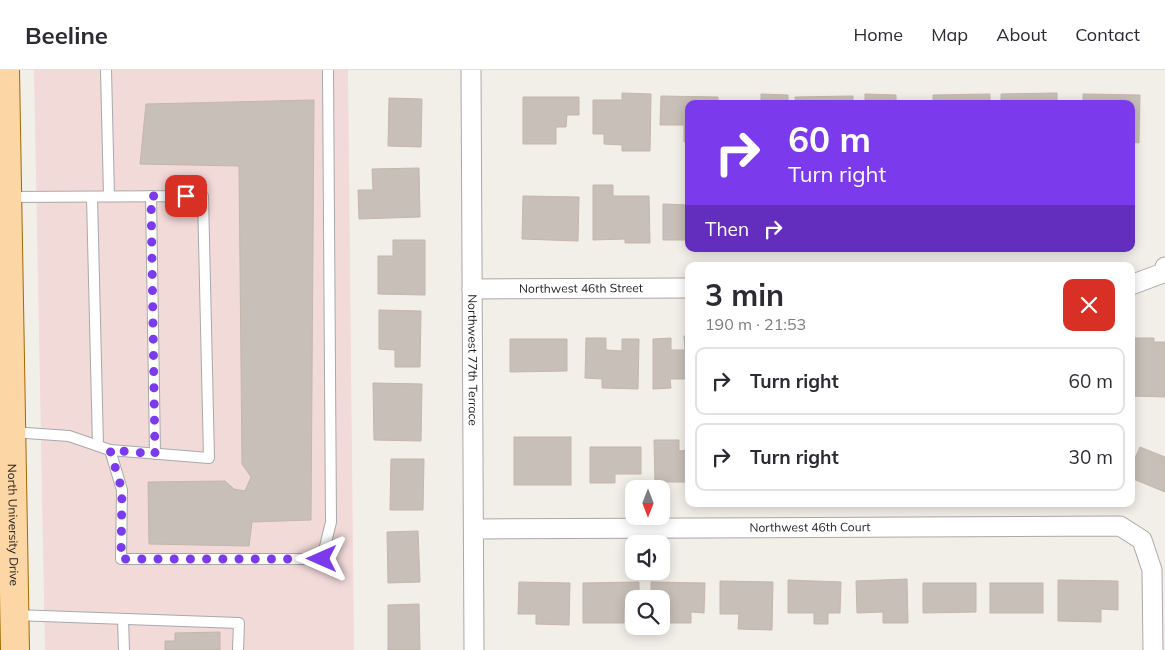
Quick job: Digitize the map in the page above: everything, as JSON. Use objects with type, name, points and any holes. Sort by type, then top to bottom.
[{"type":"main road","name":"North University Drive","points":[[5,70],[3,137],[7,198],[15,650]]},
{"type":"street","name":"Northwest 77th Terrace","points":[[471,70],[474,650]]},
{"type":"street","points":[[1135,284],[1164,270]]},
{"type":"street","name":"Northwest 46th Street","points":[[472,289],[685,288]]},
{"type":"street","name":"Northwest 46th Court","points":[[474,529],[1120,526],[1142,540],[1152,570],[1153,650]]},
{"type":"lane","points":[[106,70],[109,196]]},
{"type":"lane","points":[[110,450],[122,490],[121,559],[322,559],[331,522],[328,70]]},
{"type":"lane","points":[[151,196],[155,454]]},
{"type":"lane","points":[[7,198],[203,196],[209,458],[110,450],[69,436],[11,432]]},
{"type":"lane","points":[[92,197],[98,446]]},
{"type":"lane","points":[[14,615],[239,623],[238,650]]},
{"type":"lane","points":[[123,619],[124,650]]},
{"type":"shaded area","points":[[34,70],[348,70],[354,650],[45,650]]},
{"type":"building","points":[[622,93],[651,94],[650,151],[622,151],[622,145],[604,144],[604,134],[593,134],[593,100],[622,100]]},
{"type":"building","points":[[1057,93],[1057,100],[1001,100],[1001,94]]},
{"type":"building","points":[[761,94],[788,95],[788,100],[761,100]]},
{"type":"building","points":[[865,94],[896,95],[896,100],[865,100]]},
{"type":"building","points":[[990,94],[990,100],[933,100],[933,95]]},
{"type":"building","points":[[1083,94],[1140,95],[1139,143],[1135,142],[1135,100],[1083,100]]},
{"type":"building","points":[[661,96],[718,97],[718,100],[685,100],[685,142],[684,125],[660,125]]},
{"type":"building","points":[[853,96],[853,100],[795,100],[795,97]]},
{"type":"building","points":[[523,97],[579,97],[579,115],[567,115],[566,127],[556,127],[556,144],[523,144]]},
{"type":"building","points":[[389,98],[422,99],[421,147],[388,146]]},
{"type":"building","points":[[314,100],[311,520],[252,522],[249,546],[149,544],[148,482],[225,481],[234,489],[245,491],[251,477],[242,464],[239,166],[140,164],[146,104]]},
{"type":"building","points":[[419,168],[420,217],[359,219],[358,190],[373,190],[372,169]]},
{"type":"building","points":[[593,185],[613,185],[613,196],[649,196],[650,243],[625,243],[625,239],[593,240]]},
{"type":"building","points":[[523,196],[579,197],[578,241],[522,239]]},
{"type":"building","points":[[663,204],[685,205],[685,240],[663,240]]},
{"type":"building","points":[[393,240],[425,240],[425,295],[378,294],[378,256],[393,256]]},
{"type":"building","points":[[379,310],[421,311],[420,367],[395,367],[395,350],[379,349]]},
{"type":"building","points":[[586,338],[606,338],[606,350],[622,351],[622,339],[639,339],[638,389],[602,388],[602,379],[585,378]]},
{"type":"building","points":[[671,338],[671,350],[685,350],[685,379],[670,379],[671,388],[653,389],[653,339]]},
{"type":"building","points":[[1135,338],[1154,338],[1154,342],[1165,342],[1165,397],[1135,396]]},
{"type":"building","points":[[510,339],[567,339],[567,371],[510,372]]},
{"type":"building","points":[[373,383],[422,384],[421,441],[374,440]]},
{"type":"building","points":[[514,437],[571,437],[571,485],[514,485]]},
{"type":"building","points":[[654,440],[679,440],[679,451],[685,450],[685,482],[655,480]]},
{"type":"building","points":[[590,447],[641,447],[641,474],[615,474],[615,483],[590,483]]},
{"type":"building","points":[[1140,447],[1165,457],[1165,492],[1135,480],[1135,458]]},
{"type":"building","points":[[391,459],[424,459],[423,510],[390,510]]},
{"type":"building","points":[[418,531],[420,582],[388,583],[387,532]]},
{"type":"building","points":[[907,579],[908,623],[883,623],[883,612],[857,613],[856,581]]},
{"type":"building","points":[[788,580],[841,582],[840,613],[828,613],[828,624],[814,624],[814,613],[788,613]]},
{"type":"building","points":[[1058,580],[1118,581],[1118,610],[1101,609],[1101,622],[1058,621]]},
{"type":"building","points":[[720,581],[773,582],[772,630],[738,629],[739,614],[720,614]]},
{"type":"building","points":[[519,582],[570,583],[569,625],[536,624],[536,614],[518,614]]},
{"type":"building","points":[[639,582],[639,590],[625,590],[624,623],[583,623],[583,583]]},
{"type":"building","points":[[651,582],[705,583],[704,613],[691,612],[691,623],[670,623],[670,590],[651,590]]},
{"type":"building","points":[[923,583],[976,583],[976,612],[923,613]]},
{"type":"building","points":[[990,583],[1043,583],[1043,613],[990,613]]},
{"type":"building","points":[[419,604],[420,650],[388,650],[388,605]]},
{"type":"building","points":[[220,632],[220,650],[165,650],[165,641],[175,641],[175,633]]},
{"type":"route","points":[[186,196],[151,196],[155,454],[110,450],[122,490],[121,559],[322,559]]}]
